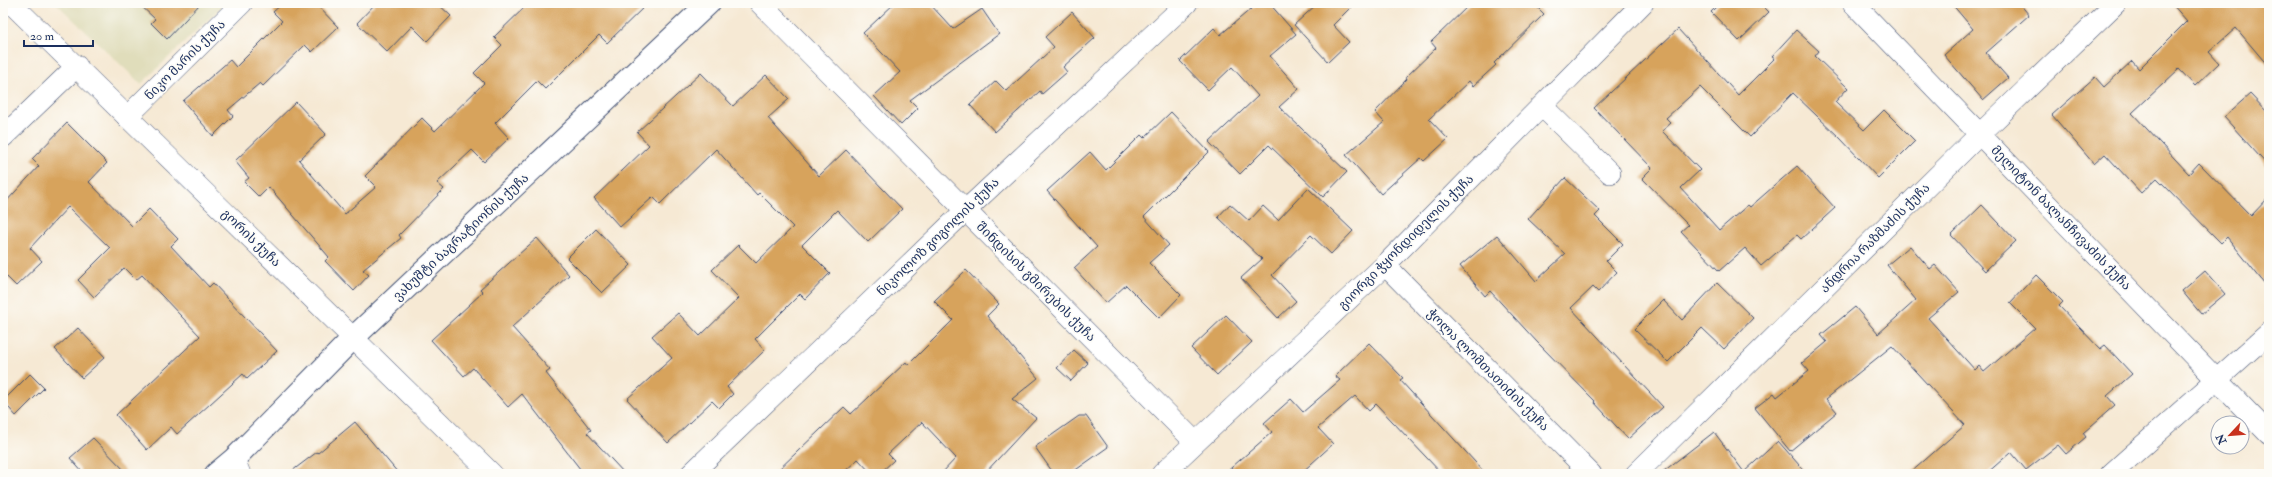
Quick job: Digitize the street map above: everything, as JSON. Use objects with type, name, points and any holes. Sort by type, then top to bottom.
[{"type":"street","name":"გორის ქუჩა","points":[[11,3],[492,474]]},
{"type":"street","name":"ნიკო მარის ქუჩა","points":[[127,117],[242,3]]},
{"type":"street","name":"ვახუშტი ბაგრატიონის ქუჩა","points":[[216,474],[237,467],[353,338],[709,3]]},
{"type":"street","name":"შინდისის გმირების ქუჩა","points":[[760,3],[1195,442]]},
{"type":"street","name":"ნიკოლოზ გოგოლის ქუჩა","points":[[691,474],[965,211],[1186,3]]},
{"type":"street","name":"გიორგი ჭყონდიდელის ქუჩა","points":[[1162,474],[1385,266],[1643,3]]},
{"type":"street","name":"მელიტონ ბალანჩივაძის ქუჩა","points":[[1853,3],[2269,434]]},
{"type":"street","name":"ანდრია რაზმაძის ქუჩა","points":[[1636,474],[1980,134],[2116,3]]},
{"type":"street","points":[[3,137],[77,66]]},
{"type":"street","points":[[1542,106],[1610,173]]},
{"type":"street","name":"ჭოლა ლომთათიძის ქუჩა","points":[[1385,266],[1591,474]]},
{"type":"street","points":[[2111,474],[2269,333]]},
{"type":"shaded area","points":[[56,3],[225,3],[141,84]]},
{"type":"building","points":[[138,3],[201,3],[167,39],[151,23],[155,19]]},
{"type":"building","points":[[283,3],[315,3],[338,27],[312,52],[305,45],[263,86],[260,83],[228,110],[233,116],[213,136],[183,101],[230,60],[236,67],[282,21],[273,12]]},
{"type":"building","points":[[376,3],[437,3],[451,16],[427,41],[412,26],[387,52],[357,23]]},
{"type":"building","points":[[529,3],[648,3],[607,43],[599,35],[545,89],[537,81],[495,123],[509,138],[484,162],[472,150],[437,183],[444,189],[399,235],[401,238],[363,270],[369,275],[354,291],[325,261],[329,257],[269,187],[259,197],[244,182],[249,178],[235,161],[296,102],[326,134],[299,160],[345,214],[376,187],[365,176],[422,118],[435,131],[484,83],[474,73],[502,45],[494,37]]},
{"type":"building","points":[[895,3],[929,3],[953,29],[982,9],[999,34],[910,100],[918,108],[901,125],[874,96],[900,72],[863,33]]},
{"type":"building","points":[[1258,3],[1269,3],[1296,34],[1270,56],[1299,89],[1279,107],[1347,172],[1323,197],[1269,145],[1240,174],[1209,142],[1258,96],[1232,67],[1208,90],[1180,61],[1214,28],[1220,35]]},
{"type":"building","points":[[1318,3],[1355,3],[1333,25],[1349,42],[1328,62],[1294,25]]},
{"type":"building","points":[[1471,3],[1533,3],[1544,14],[1494,63],[1496,65],[1473,86],[1469,81],[1429,119],[1448,139],[1424,161],[1421,158],[1381,194],[1346,155],[1384,122],[1375,112],[1407,79],[1406,77],[1436,48],[1431,42]]},
{"type":"building","points":[[1720,3],[1760,3],[1769,12],[1739,41],[1711,12]]},
{"type":"building","points":[[1951,3],[2019,3],[2029,15],[1986,53],[2008,78],[1983,100],[1944,55],[1973,29]]},
{"type":"building","points":[[2171,3],[2269,3],[2269,67],[2236,28],[2209,52],[2219,63],[2195,86],[2179,69],[2132,113],[2189,174],[2199,163],[2251,216],[2269,197],[2269,289],[2227,237],[2221,243],[2157,178],[2141,193],[2105,154],[2094,164],[2052,115],[2095,77],[2104,87],[2132,61],[2139,69],[2187,21]]},
{"type":"building","points":[[1072,12],[1095,38],[1063,67],[1067,72],[1042,94],[1040,91],[995,132],[970,105],[996,81],[1006,91],[1054,47],[1045,37]]},
{"type":"building","points":[[1678,29],[1738,95],[1775,58],[1772,56],[1796,30],[1819,51],[1815,56],[1848,88],[1835,102],[1864,130],[1884,110],[1915,141],[1878,178],[1840,138],[1793,93],[1750,137],[1700,87],[1666,118],[1671,123],[1662,131],[1700,170],[1681,188],[1719,230],[1748,205],[1750,207],[1797,166],[1835,208],[1801,239],[1797,235],[1761,266],[1745,248],[1719,271],[1681,231],[1688,225],[1642,178],[1652,168],[1594,108]]},
{"type":"building","points":[[701,73],[733,106],[766,75],[789,99],[768,118],[819,176],[846,150],[902,209],[868,242],[837,210],[802,245],[830,273],[805,299],[800,294],[755,339],[765,350],[727,387],[733,394],[719,408],[712,401],[668,443],[627,399],[672,358],[652,336],[678,313],[700,336],[739,298],[712,270],[738,245],[756,263],[793,227],[759,193],[757,195],[716,149],[660,204],[653,197],[620,227],[594,198],[649,145],[637,132]]},
{"type":"building","points":[[2250,94],[2269,114],[2269,167],[2224,117]]},
{"type":"building","points":[[1171,112],[1209,152],[1144,217],[1169,245],[1149,263],[1181,295],[1159,318],[1126,285],[1106,303],[1074,268],[1097,247],[1047,191],[1090,152],[1106,170],[1141,135],[1144,138]]},
{"type":"building","points":[[67,123],[107,163],[89,182],[132,226],[149,209],[178,239],[171,246],[209,287],[213,283],[277,351],[247,379],[243,374],[177,434],[171,427],[147,450],[116,415],[200,336],[142,275],[136,280],[124,268],[94,297],[78,280],[110,248],[68,207],[30,248],[42,261],[16,286],[3,273],[3,205],[39,166],[32,159]]},
{"type":"building","points":[[1565,178],[1600,211],[1595,216],[1623,244],[1606,261],[1617,272],[1598,292],[1593,287],[1571,308],[1663,407],[1628,439],[1594,402],[1595,401],[1537,342],[1490,291],[1485,296],[1460,266],[1497,235],[1536,281],[1565,254],[1528,219]]},
{"type":"building","points":[[1308,188],[1353,231],[1331,254],[1311,235],[1272,275],[1296,301],[1278,318],[1241,278],[1262,259],[1218,217],[1230,204],[1249,221],[1263,206],[1278,220]]},
{"type":"building","points":[[1982,205],[2016,241],[1985,271],[1951,235]]},
{"type":"building","points":[[596,229],[631,265],[602,293],[567,258]]},
{"type":"building","points":[[537,238],[569,275],[512,327],[550,370],[546,373],[591,430],[587,433],[625,474],[584,474],[522,394],[508,407],[473,368],[464,376],[431,340],[483,292],[480,289]]},
{"type":"building","points":[[1910,246],[1930,269],[1935,265],[1959,292],[1928,318],[1975,370],[1979,366],[1984,372],[2035,328],[2010,303],[2036,275],[2063,302],[2059,306],[2100,349],[2105,345],[2132,374],[2107,396],[2115,405],[2083,433],[2086,437],[2066,454],[2058,445],[2026,470],[2011,452],[1986,474],[1909,474],[1965,425],[1892,346],[1826,399],[1837,412],[1790,451],[1755,408],[1774,393],[1777,397],[1809,371],[1802,363],[1827,342],[1821,335],[1855,307],[1878,334],[1916,300],[1887,265]]},
{"type":"building","points":[[966,270],[999,304],[987,316],[1038,378],[1012,399],[1036,418],[984,474],[941,474],[956,458],[922,422],[888,454],[894,460],[879,474],[872,474],[858,459],[842,474],[774,474],[844,407],[851,414],[906,362],[908,365],[953,320],[934,301]]},
{"type":"building","points":[[2205,271],[2225,294],[2201,314],[2182,291]]},
{"type":"building","points":[[1717,283],[1753,318],[1724,349],[1702,328],[1668,362],[1634,329],[1663,300],[1682,320]]},
{"type":"building","points":[[1226,315],[1252,342],[1217,375],[1191,348]]},
{"type":"building","points":[[78,328],[105,357],[82,378],[55,349]]},
{"type":"building","points":[[1369,343],[1403,378],[1400,380],[1486,474],[1442,474],[1376,404],[1369,411],[1355,396],[1318,428],[1333,444],[1300,474],[1224,474],[1272,432],[1264,423],[1291,399],[1303,412],[1340,380],[1335,376]]},
{"type":"building","points":[[1074,350],[1088,363],[1071,381],[1057,368]]},
{"type":"building","points":[[30,374],[44,388],[16,416],[3,401]]},
{"type":"building","points":[[1079,416],[1086,416],[1108,447],[1070,474],[1054,474],[1035,447]]},
{"type":"building","points":[[355,422],[399,474],[288,474],[317,452],[318,453]]},
{"type":"building","points":[[1714,432],[1744,472],[1778,441],[1807,474],[1660,474]]},
{"type":"building","points":[[93,438],[128,474],[84,474],[70,458]]}]
